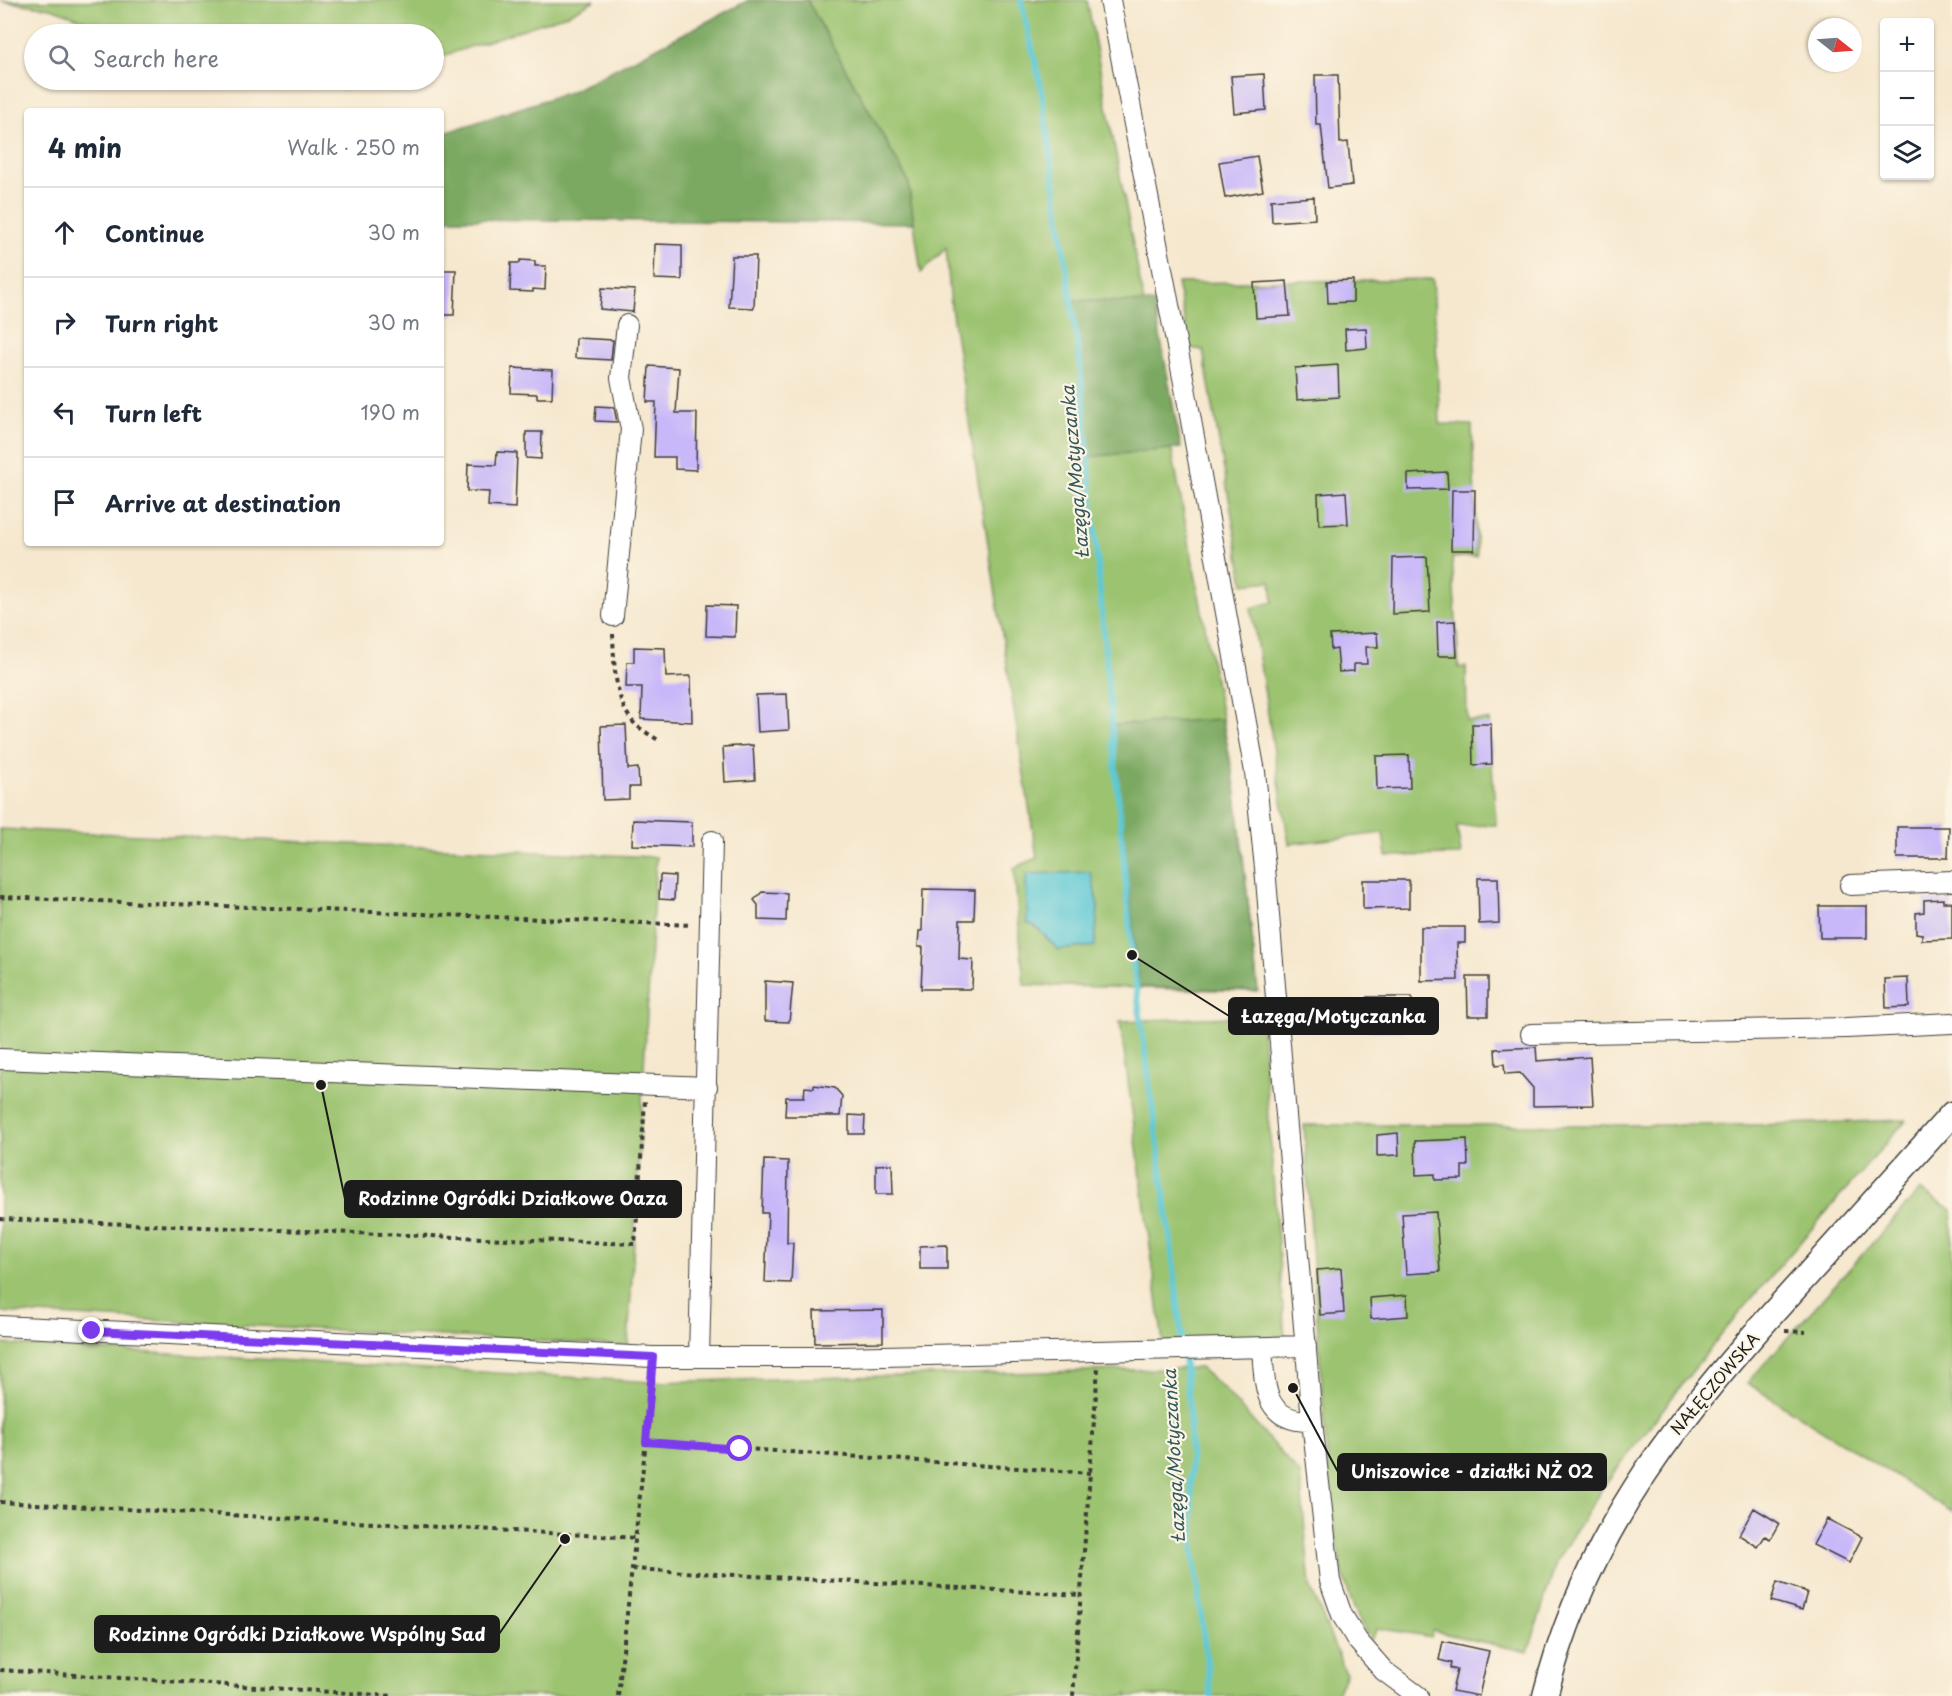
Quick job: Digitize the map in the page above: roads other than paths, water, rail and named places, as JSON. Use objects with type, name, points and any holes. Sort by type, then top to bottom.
[{"type":"main road","name":"NAŁĘCZOWSKA","points":[[1545,1696],[1561,1641],[1590,1566],[1622,1507],[1660,1449],[1723,1368],[1952,1114]]},
{"type":"street","points":[[1110,0],[1186,393],[1255,772],[1266,868],[1312,1421],[1330,1581],[1342,1615],[1353,1635],[1376,1663],[1418,1696]]},
{"type":"street","points":[[613,616],[631,429],[621,378],[627,325]]},
{"type":"street","points":[[699,1357],[712,841]]},
{"type":"street","points":[[1850,885],[1952,881]]},
{"type":"street","points":[[1531,1034],[1846,1028],[1952,1023]]},
{"type":"street","points":[[0,1059],[706,1087]]},
{"type":"street","points":[[0,1326],[653,1357],[1100,1352],[1306,1346]]},
{"type":"street","points":[[1262,1348],[1265,1388],[1273,1407],[1283,1416],[1296,1421],[1312,1421]]},
{"type":"water","points":[[1091,872],[1098,907],[1095,946],[1058,950],[1035,926],[1027,923],[1026,874]]},
{"type":"waterway","name":"Łazęga/Motyczanka","points":[[1021,0],[1041,87],[1080,364],[1132,955],[1171,1243],[1189,1403],[1193,1549],[1211,1696]]},
{"type":"place","name":"Łazęga/Motyczanka","points":[[1132,955]]},
{"type":"place","name":"Rodzinne Ogródki Działkowe Oaza","points":[[321,1085]]},
{"type":"place","name":"Uniszowice - działki NŻ 02","points":[[1293,1388]]},
{"type":"place","name":"Rodzinne Ogródki Działkowe Wspólny Sad","points":[[565,1539]]}]
